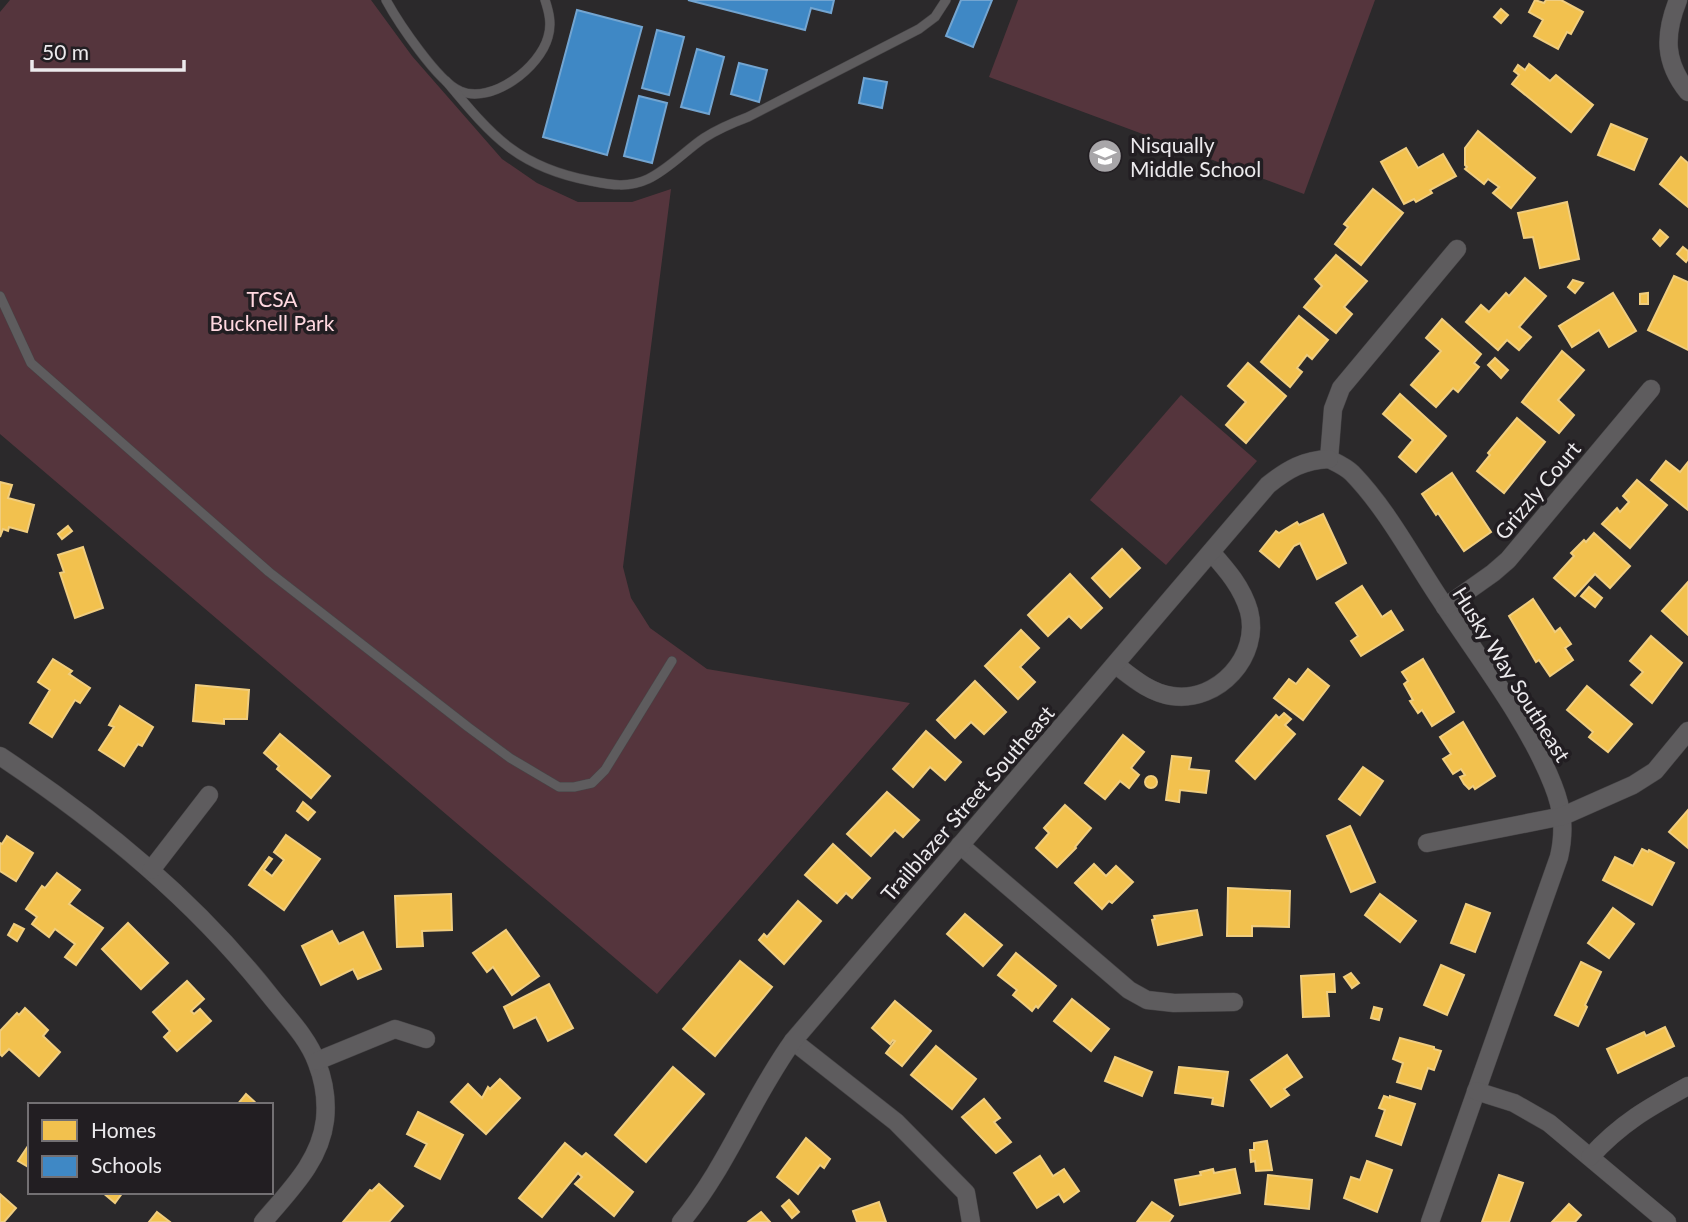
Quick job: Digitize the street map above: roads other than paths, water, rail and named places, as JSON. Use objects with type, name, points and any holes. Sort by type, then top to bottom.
[{"type":"street","points":[[1678,0],[1668,24],[1668,45],[1676,76],[1688,92]]},
{"type":"street","points":[[1329,459],[1333,409],[1341,388],[1457,249]]},
{"type":"street","name":"Grizzly Court","points":[[1445,607],[1508,560],[1651,389]]},
{"type":"street","name":"Trailblazer Street Southeast","points":[[681,1222],[720,1168],[765,1084],[793,1041],[1268,485],[1288,470],[1311,459],[1329,459]]},
{"type":"street","name":"Husky Way Southeast","points":[[1329,459],[1350,470],[1376,503],[1445,607],[1532,741],[1553,784],[1563,816],[1564,838],[1559,857],[1430,1222]]},
{"type":"street","points":[[1116,665],[1144,687],[1171,696],[1195,696],[1213,690],[1236,669],[1244,657],[1251,630],[1249,612],[1239,586],[1212,552]]},
{"type":"street","points":[[1427,843],[1563,816],[1633,785],[1654,771],[1688,731]]},
{"type":"street","points":[[0,756],[58,795],[151,870],[203,919],[255,976],[308,1043],[317,1061],[326,1101],[320,1141],[301,1177],[262,1222]]},
{"type":"street","points":[[151,870],[209,794]]},
{"type":"street","points":[[960,845],[1129,990],[1147,1000],[1174,1003],[1234,1002]]},
{"type":"street","points":[[317,1061],[395,1029],[426,1039]]},
{"type":"street","points":[[793,1041],[896,1122],[965,1193],[971,1222]]},
{"type":"street","points":[[1590,1157],[1611,1134],[1636,1115],[1688,1086]]},
{"type":"street","points":[[1476,1091],[1514,1103],[1532,1112],[1667,1222]]},
{"type":"lane","points":[[386,0],[399,23],[446,81],[494,136],[515,154],[563,176],[624,186],[649,179],[725,125],[748,117],[895,42],[935,17],[946,0]]},
{"type":"lane","points":[[446,81],[461,92],[483,93],[498,89],[517,78],[537,60],[548,37],[550,17],[545,0]]},
{"type":"lane","points":[[0,296],[31,363],[269,572],[499,751],[559,787],[592,783],[605,770],[672,661]]},
{"type":"place","name":"Nisqually Middle School","points":[[1105,156]]},
{"type":"park label","name":"TCSA Bucknell Park","points":[[272,310]]}]
